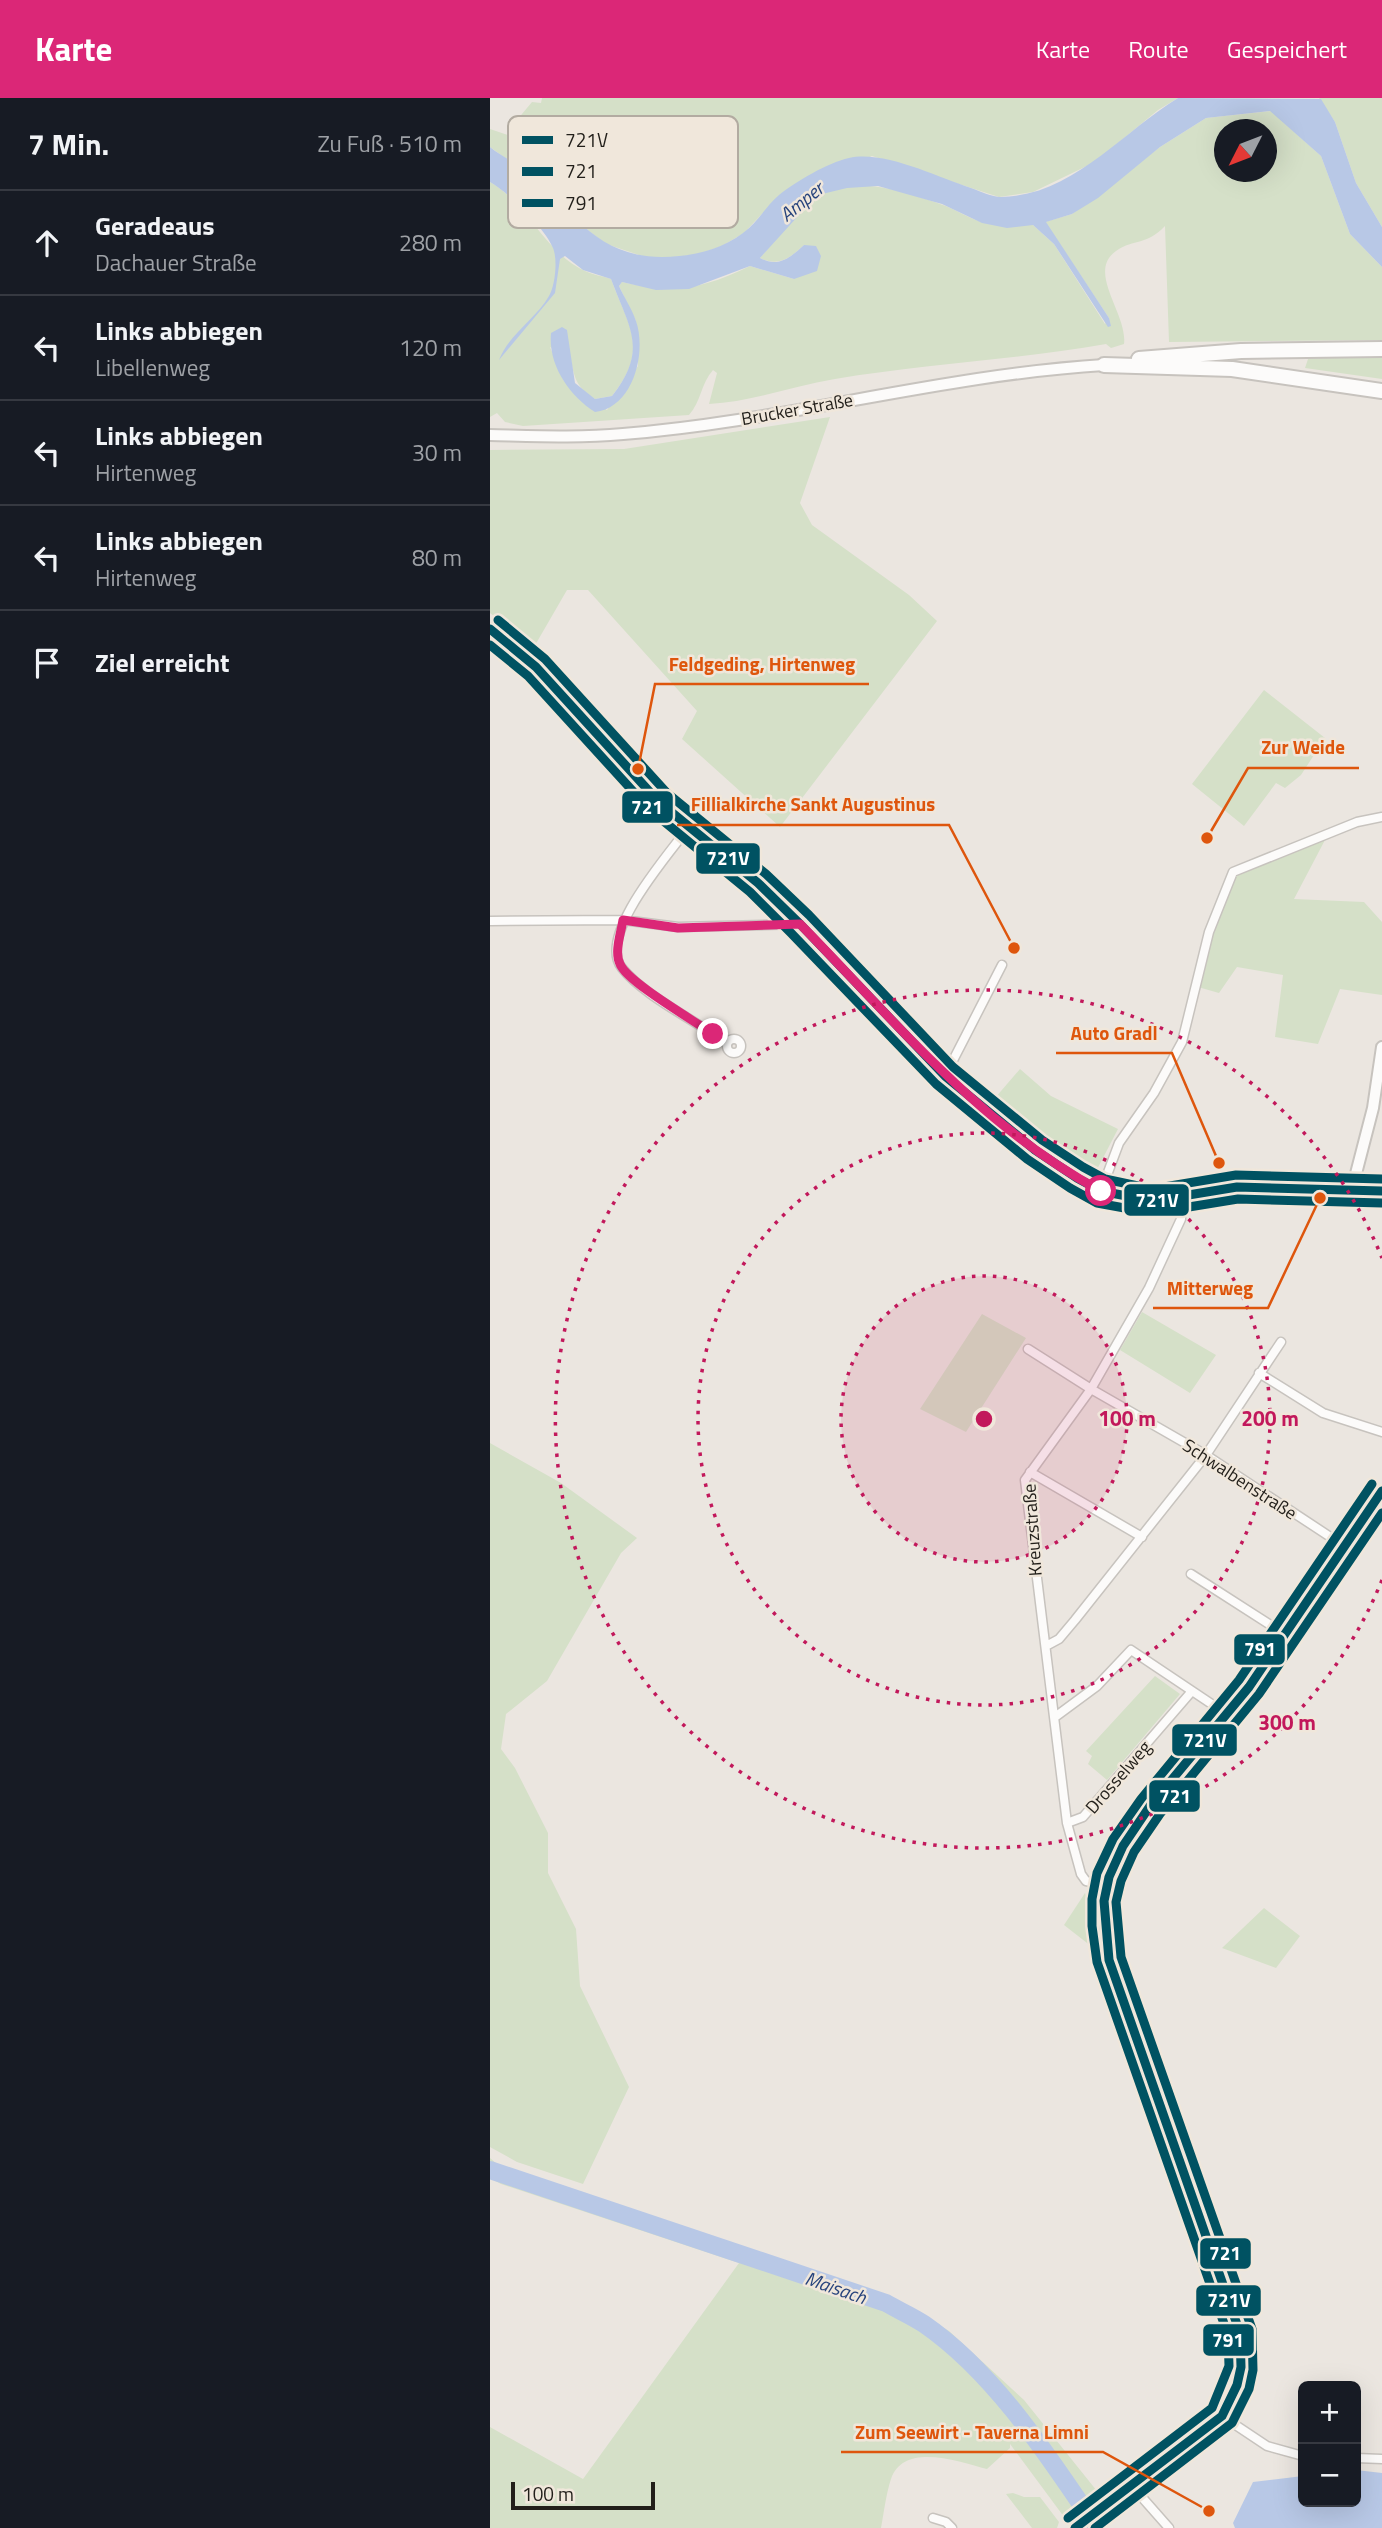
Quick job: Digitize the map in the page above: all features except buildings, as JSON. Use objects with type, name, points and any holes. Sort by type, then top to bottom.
[{"type":"highway","points":[[1104,365],[1164,356],[1382,349]]},
{"type":"highway","points":[[1104,365],[1232,369],[1382,391]]},
{"type":"street","name":"Brucker Straße","points":[[490,435],[568,437],[654,431],[953,380],[1041,369],[1104,365]]},
{"type":"street","points":[[490,629],[536,667],[659,802],[758,883],[800,924],[945,1076],[1035,1150],[1101,1191],[1152,1201],[1237,1187],[1382,1191]]},
{"type":"street","points":[[1101,1191],[1119,1143],[1154,1093],[1182,1042],[1209,932],[1233,872],[1357,822],[1382,817]]},
{"type":"street","points":[[688,828],[629,908],[623,920],[617,952],[620,965],[634,980],[727,1044]]},
{"type":"street","points":[[490,921],[623,920],[678,928],[800,924]]},
{"type":"street","points":[[945,1076],[1002,965]]},
{"type":"street","points":[[1352,1189],[1373,1108],[1382,1047]]},
{"type":"street","name":"Kreuzstraße","points":[[1106,1885],[1086,1881],[1067,1823],[1025,1480],[1091,1390],[1170,1247],[1181,1219],[1181,1196]]},
{"type":"street","points":[[1046,1646],[1067,1629],[1206,1455],[1281,1342]]},
{"type":"street","name":"Schwalbenstraße","points":[[1028,1349],[1091,1390],[1206,1455],[1344,1546]]},
{"type":"street","points":[[1259,1373],[1323,1413],[1382,1432]]},
{"type":"street","points":[[1030,1472],[1142,1537]]},
{"type":"street","points":[[1075,2528],[1222,2416],[1231,2399],[1241,2367],[1240,2333],[1109,1960],[1104,1917],[1106,1885],[1133,1831],[1228,1715],[1286,1635],[1382,1491]]},
{"type":"street","points":[[1191,1574],[1286,1635]]},
{"type":"street","points":[[1055,1717],[1097,1686],[1131,1650],[1228,1715]]},
{"type":"street","name":"Drosselweg","points":[[1067,1823],[1083,1817],[1192,1691]]},
{"type":"street","points":[[1222,2416],[1267,2446],[1298,2455]]},
{"type":"street","points":[[1361,2458],[1382,2459]]},
{"type":"street","points":[[1135,2484],[1169,2528]]},
{"type":"street","points":[[933,2518],[946,2522],[951,2528]]},
{"type":"green space","points":[[542,98],[1178,98],[1158,110],[1095,162],[1033,192],[999,197],[872,156],[779,196],[744,233],[722,246],[696,255],[651,259],[606,244],[585,228],[738,228],[738,116],[520,116],[532,102],[541,103]]},
{"type":"green space","points":[[1319,98],[1382,98],[1382,227],[1356,183],[1335,122]]},
{"type":"green space","points":[[1271,111],[1321,156],[1350,234],[1382,267],[1382,340],[1169,342],[1165,226],[1152,237],[1116,251],[1108,260],[1106,282],[1124,332],[1124,344],[1111,348],[1106,344],[869,374],[709,404],[717,373],[713,370],[689,415],[523,426],[505,422],[497,413],[490,417],[490,182],[508,196],[508,228],[536,228],[571,263],[611,279],[629,325],[633,351],[624,379],[612,396],[595,399],[589,395],[578,383],[571,361],[550,347],[564,381],[607,410],[638,366],[636,321],[619,286],[622,282],[657,288],[687,287],[717,280],[750,266],[794,279],[804,245],[784,260],[773,262],[760,258],[803,209],[833,190],[848,186],[880,187],[940,204],[973,219],[992,224],[1033,225],[1054,244],[1105,324],[1109,318],[1045,222],[1072,214],[1160,147],[1206,118]]},
{"type":"green space","points":[[490,129],[508,135],[508,160],[490,147]]},
{"type":"green space","points":[[1382,355],[1382,379],[1305,368],[1309,356]]},
{"type":"green space","points":[[830,417],[800,503],[812,525],[909,595],[937,621],[780,827],[682,739],[697,711],[588,590],[567,590],[534,647],[490,613],[490,450],[624,449]]},
{"type":"green space","points":[[1264,690],[1325,738],[1301,775],[1285,788],[1276,783],[1244,826],[1192,784]]},
{"type":"green space","points":[[1325,840],[1294,899],[1364,902],[1382,922],[1382,995],[1340,989],[1318,1044],[1275,1037],[1283,975],[1237,967],[1219,993],[1198,987],[1210,930],[1233,874]]},
{"type":"green space","points":[[1020,1069],[1051,1096],[1118,1129],[1092,1179],[989,1105]]},
{"type":"green space","points":[[1142,1312],[1216,1355],[1190,1393],[1120,1350]]},
{"type":"green space","points":[[982,1314],[1026,1338],[966,1432],[920,1409]]},
{"type":"green space","points":[[490,1443],[561,1483],[637,1538],[621,1553],[547,1681],[506,1714],[501,1749],[515,1768],[548,1833],[548,1873],[576,1929],[580,1986],[629,2087],[583,2184],[517,2162],[490,2147]]},
{"type":"green space","points":[[1155,1676],[1180,1694],[1107,1780],[1088,1764],[1092,1756],[1086,1751]]},
{"type":"green space","points":[[1085,1893],[1094,1924],[1096,1950],[1064,1925]]},
{"type":"green space","points":[[1264,1908],[1300,1936],[1276,1968],[1222,1948]]},
{"type":"green space","points":[[490,2158],[497,2164],[900,2301],[949,2331],[1024,2400],[1105,2501],[1070,2525],[1010,2444],[1010,2448],[987,2469],[934,2457],[908,2460],[898,2467],[891,2479],[881,2528],[490,2528],[490,2427],[583,2479],[739,2263],[501,2184],[490,2178]]},
{"type":"green space","points":[[1013,2493],[1024,2497],[1040,2497],[1059,2522],[1057,2528],[1032,2528],[1006,2494]]},
{"type":"water","name":"Amper","points":[[1178,98],[1321,99],[1335,122],[1356,183],[1382,227],[1382,267],[1350,234],[1321,156],[1270,111],[1206,118],[1160,147],[1098,198],[1072,214],[1046,222],[1109,318],[1111,326],[1108,327],[1054,244],[1033,225],[1007,228],[982,223],[942,204],[878,186],[847,188],[822,194],[809,204],[760,258],[778,262],[804,245],[816,246],[821,256],[817,271],[794,279],[750,266],[689,289],[656,290],[622,282],[619,286],[636,321],[640,348],[634,377],[628,390],[619,401],[608,408],[595,412],[569,388],[553,356],[551,333],[562,327],[567,330],[575,383],[595,399],[612,396],[630,365],[633,351],[629,325],[611,279],[583,270],[565,256],[560,259],[555,293],[499,360],[509,342],[537,312],[551,292],[555,259],[553,248],[540,228],[586,228],[610,244],[629,252],[652,256],[696,254],[736,238],[748,229],[774,199],[803,178],[840,160],[863,157],[894,161],[994,196],[1027,194],[1051,186],[1073,174]]},
{"type":"water","points":[[490,147],[508,159],[508,195],[490,182]]},
{"type":"water","points":[[1361,2471],[1382,2473],[1382,2528],[1235,2528],[1233,2523],[1253,2482],[1298,2477],[1298,2507],[1361,2507]]},
{"type":"waterway","name":"Maisach","points":[[490,2170],[886,2303],[919,2321],[950,2344],[997,2391],[1040,2445],[1097,2528]]},
{"type":"transit line","name":"791","points":[[498,620],[545,659],[667,793],[766,874],[809,915],[953,1067],[1042,1140],[1083,1167],[1105,1179],[1152,1189],[1236,1175],[1382,1179]]},
{"type":"transit line","name":"721V","points":[[490,629],[536,667],[659,802],[758,883],[800,924],[945,1076],[1035,1150],[1077,1178],[1101,1191],[1152,1201],[1237,1187],[1382,1191]]},
{"type":"transit line","name":"721","points":[[490,645],[528,676],[650,810],[750,892],[936,1084],[1027,1159],[1070,1188],[1097,1203],[1152,1213],[1238,1199],[1382,1203]]},
{"type":"transit line","name":"791","points":[[1068,2518],[1212,2408],[1229,2366],[1228,2335],[1097,1962],[1092,1926],[1092,1899],[1097,1873],[1113,1839],[1141,1799],[1239,1680],[1372,1484]]},
{"type":"transit line","name":"721V","points":[[1075,2528],[1222,2416],[1237,2385],[1241,2367],[1240,2333],[1109,1960],[1104,1901],[1109,1877],[1123,1846],[1150,1806],[1249,1687],[1382,1491]]},
{"type":"transit line","name":"721","points":[[1095,2528],[1232,2423],[1249,2389],[1253,2370],[1252,2329],[1121,1957],[1116,1902],[1121,1881],[1134,1852],[1160,1814],[1259,1694],[1382,1513]]},
{"type":"place","name":"Feldgeding, Hirtenweg","points":[[638,769]]},
{"type":"place","name":"Zur Weide","points":[[1207,838]]},
{"type":"place","name":"Fillialkirche Sankt Augustinus","points":[[1014,948]]},
{"type":"place","name":"Auto Gradl","points":[[1219,1163]]},
{"type":"place","name":"Mitterweg","points":[[1320,1198]]},
{"type":"place","name":"Zum Seewirt - Taverna Limni","points":[[1209,2511]]},
{"type":"route","points":[[713,1034],[634,980],[620,965],[617,952],[623,920],[678,928],[800,924],[945,1076],[1035,1150],[1101,1191]]}]
